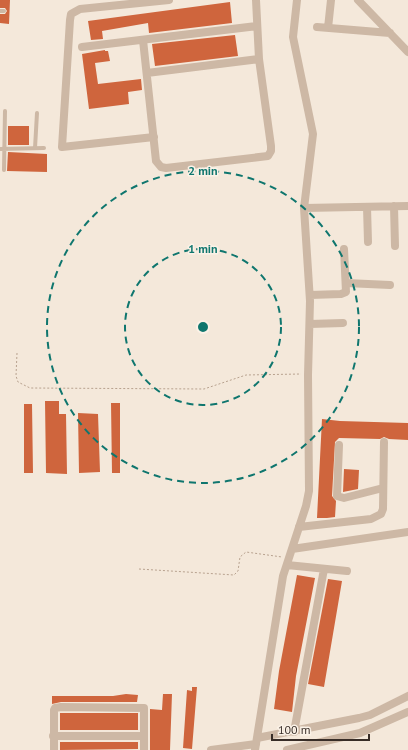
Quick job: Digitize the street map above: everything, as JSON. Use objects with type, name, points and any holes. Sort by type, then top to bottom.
[{"type":"street","points":[[154,137],[62,147],[70,20],[71,14],[80,9],[169,0]]},
{"type":"street","points":[[143,40],[156,161],[161,167],[166,168],[268,156],[272,151],[259,59],[256,0]]},
{"type":"street","points":[[256,744],[281,589],[309,491],[308,374],[310,295],[304,208],[313,134],[293,37],[297,0]]},
{"type":"street","points":[[328,28],[331,0]]},
{"type":"street","points":[[358,0],[408,52]]},
{"type":"street","points":[[82,47],[257,26]]},
{"type":"street","points":[[317,27],[390,32]]},
{"type":"street","points":[[147,73],[259,59]]},
{"type":"street","points":[[394,206],[395,246]]},
{"type":"street","points":[[304,208],[408,206]]},
{"type":"street","points":[[367,207],[368,242]]},
{"type":"street","points":[[310,295],[344,293],[346,283],[344,249]]},
{"type":"street","points":[[346,283],[390,285]]},
{"type":"street","points":[[310,324],[343,323]]},
{"type":"street","points":[[299,526],[378,517],[383,509],[384,442]]},
{"type":"street","points":[[340,445],[336,496],[344,498],[383,488]]},
{"type":"street","points":[[292,549],[408,532]]},
{"type":"street","points":[[288,561],[324,569],[347,571]]},
{"type":"street","points":[[294,732],[324,569]]},
{"type":"street","points":[[211,750],[256,744],[294,732],[370,715],[408,696]]},
{"type":"street","points":[[54,750],[54,710],[55,708],[61,707],[142,708],[145,712],[144,750]]},
{"type":"street","points":[[287,750],[360,733],[408,712]]},
{"type":"street","points":[[54,736],[144,736]]},
{"type":"lane","points":[[4,170],[2,149],[5,111]]},
{"type":"lane","points":[[35,148],[36,113]]},
{"type":"lane","points":[[2,149],[44,148]]},
{"type":"path","points":[[16,353],[16,376],[18,382],[30,388],[204,389],[246,375],[308,374]]},
{"type":"path","points":[[139,569],[234,575],[238,571],[240,557],[246,552],[288,561]]},
{"type":"building","points":[[0,0],[10,0],[9,24],[0,23],[0,14],[5,14],[7,11],[5,8],[0,8]]},
{"type":"building","points":[[230,2],[232,23],[149,33],[148,23],[102,31],[103,39],[91,40],[88,21]]},
{"type":"building","points":[[235,35],[238,56],[155,66],[152,44]]},
{"type":"building","points":[[105,50],[108,51],[110,61],[95,63],[98,84],[141,79],[142,90],[128,92],[129,104],[89,109],[82,54]]},
{"type":"building","points":[[8,126],[29,126],[29,145],[8,145]]},
{"type":"building","points":[[8,152],[47,154],[47,172],[7,171]]},
{"type":"building","points":[[45,401],[59,401],[59,414],[66,414],[67,474],[46,473]]},
{"type":"building","points":[[111,403],[120,403],[120,473],[112,473]]},
{"type":"building","points":[[24,404],[32,404],[33,473],[24,473]]},
{"type":"building","points":[[78,413],[98,414],[100,472],[79,473]]},
{"type":"building","points":[[322,419],[408,423],[408,440],[389,439],[384,437],[380,439],[339,438],[335,442],[332,496],[336,501],[335,517],[317,518]]},
{"type":"building","points":[[344,469],[359,470],[358,489],[343,492]]},
{"type":"building","points":[[297,575],[315,578],[296,676],[292,712],[274,709],[279,671]]},
{"type":"building","points":[[328,579],[342,581],[324,687],[308,684]]},
{"type":"building","points":[[192,687],[197,687],[192,749],[183,748],[187,690],[192,691]]},
{"type":"building","points":[[126,694],[138,695],[137,702],[61,702],[52,704],[52,696],[113,696]]},
{"type":"building","points":[[163,694],[172,694],[170,750],[150,750],[150,709],[162,710]]},
{"type":"building","points":[[60,713],[138,713],[138,730],[60,730]]},
{"type":"building","points":[[60,742],[138,742],[138,749],[60,750]]}]
